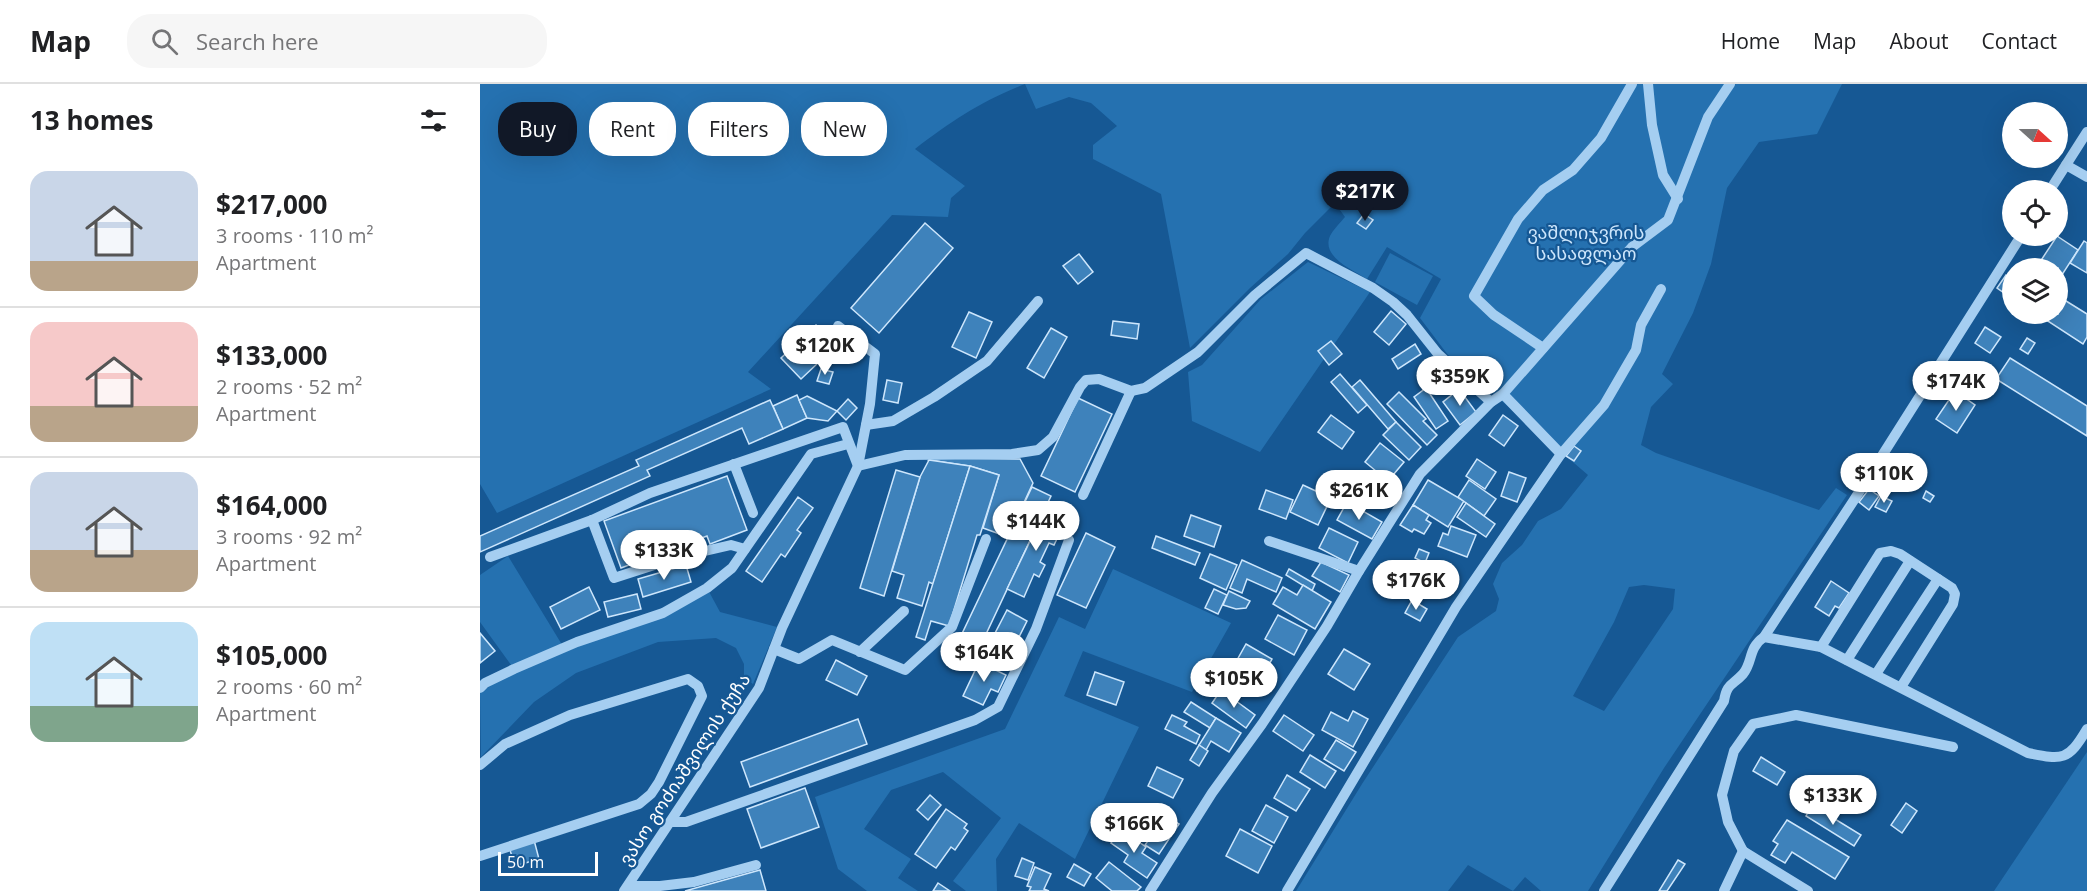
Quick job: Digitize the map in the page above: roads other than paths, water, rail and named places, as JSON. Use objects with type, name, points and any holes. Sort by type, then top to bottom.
[{"type":"street","points":[[1543,348],[1494,315],[1474,296],[1518,219],[1543,190],[1573,170],[1601,138],[1632,84]]},
{"type":"street","points":[[1648,84],[1652,125],[1663,175],[1678,199]]},
{"type":"street","points":[[1150,891],[1212,793],[1262,724],[1327,626],[1420,474],[1491,402],[1503,394],[1632,247],[1668,220],[1708,117],[1730,84]]},
{"type":"street","points":[[2068,162],[2087,132]]},
{"type":"street","points":[[2068,166],[2087,177]]},
{"type":"street","points":[[1604,891],[1724,701],[1729,685],[1742,674],[1752,648],[1764,637],[1854,500],[2015,246]]},
{"type":"street","points":[[490,557],[592,520],[650,493],[843,427],[858,466],[905,455],[1012,454],[1038,450],[1053,437],[1086,380],[1099,379],[1131,391],[1145,388],[1198,352],[1255,294],[1306,253],[1373,288],[1393,302],[1407,315],[1438,354],[1491,402]]},
{"type":"street","points":[[1287,891],[1456,607],[1561,454],[1604,405],[1636,350],[1641,325],[1661,289]]},
{"type":"street","points":[[866,425],[893,421],[934,397],[987,361],[1038,301]]},
{"type":"street","name":"ვასო გოძიაშვილის ქუჩა","points":[[626,888],[759,688],[782,628],[858,466],[875,354],[838,326]]},
{"type":"street","points":[[1083,495],[1131,391]]},
{"type":"street","points":[[1503,394],[1561,454]]},
{"type":"street","points":[[480,688],[485,683],[514,669],[577,642],[663,613],[716,581],[732,568],[811,454],[848,444]]},
{"type":"street","points":[[734,464],[753,513]]},
{"type":"street","points":[[592,520],[614,578],[680,557],[731,545],[745,549]]},
{"type":"street","points":[[774,649],[799,659],[832,640],[905,670],[952,627],[986,539]]},
{"type":"street","points":[[671,822],[686,822],[975,720],[998,707],[1036,629],[1069,540]]},
{"type":"street","points":[[1269,541],[1359,571]]},
{"type":"street","points":[[1821,647],[1880,553],[1891,551],[1952,588],[1955,594],[1953,604],[1901,687]]},
{"type":"street","points":[[1847,660],[1910,561]]},
{"type":"street","points":[[1875,674],[1938,579]]},
{"type":"street","points":[[860,652],[904,611]]},
{"type":"street","points":[[1764,637],[1821,647],[2028,753],[2051,757],[2064,756],[2076,748],[2087,729]]},
{"type":"street","points":[[480,765],[505,744],[570,715],[688,679],[698,686],[702,696],[659,782],[651,794],[639,804],[480,856]]},
{"type":"street","points":[[1808,891],[1743,851],[1728,822],[1722,795],[1734,751],[1754,724],[1796,715],[1953,747]]},
{"type":"street","points":[[1724,891],[1743,851]]},
{"type":"street","points":[[626,888],[694,882],[756,865]]},
{"type":"park label","name":"ვაშლიჯვრის სასაფლაო","points":[[1586,242]]}]
